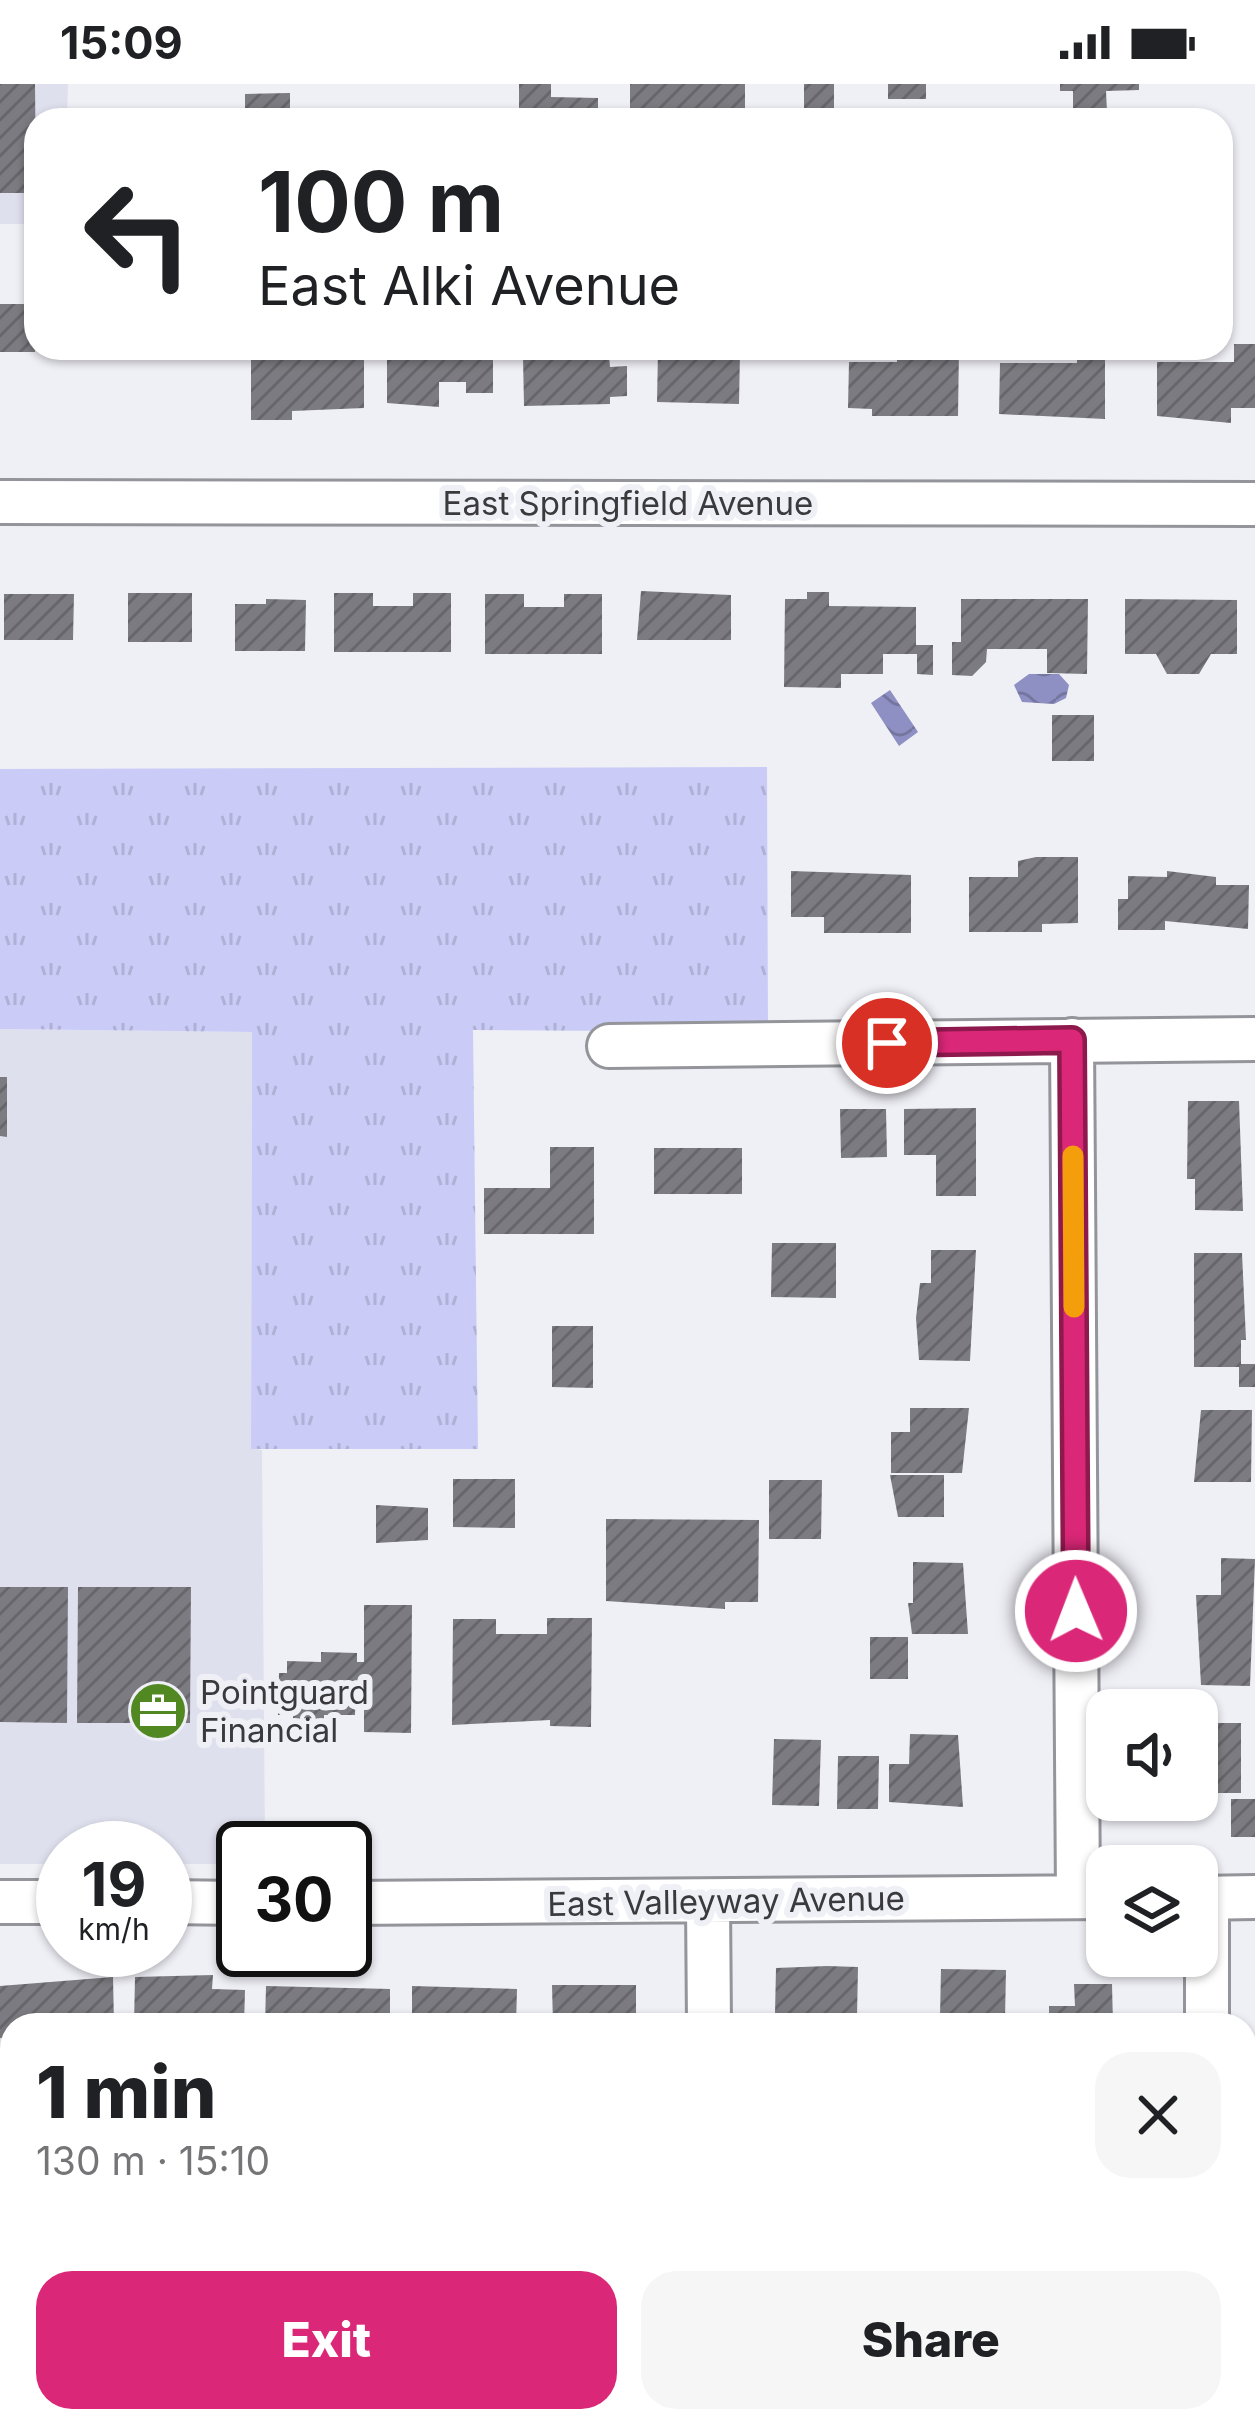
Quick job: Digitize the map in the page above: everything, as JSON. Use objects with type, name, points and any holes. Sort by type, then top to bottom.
[{"type":"street","name":"East Springfield Avenue","points":[[0,502],[1255,503]]},
{"type":"street","points":[[609,1046],[1255,1039]]},
{"type":"street","points":[[1072,1040],[1092,1845]]},
{"type":"street","name":"East Valleyway Avenue","points":[[372,1903],[1086,1896]]},
{"type":"street","points":[[1218,1898],[1255,1897]]},
{"type":"street","points":[[0,1902],[36,1902]]},
{"type":"street","points":[[708,1903],[709,2013]]},
{"type":"street","points":[[1206,1977],[1207,2013]]},
{"type":"shaded area","points":[[0,84],[68,84],[67,108],[24,108],[24,224],[0,224]]},
{"type":"shaded area","points":[[0,1029],[252,1032],[251,1448],[262,1450],[265,1821],[216,1821],[216,1864],[192,1864],[192,1821],[36,1821],[36,1864],[0,1864]]},
{"type":"green space","points":[[767,767],[768,1032],[473,1030],[478,1449],[251,1449],[252,1032],[0,1029],[0,769]]},
{"type":"water","points":[[1029,674],[1059,674],[1069,685],[1066,698],[1054,704],[1022,702],[1014,685]]},
{"type":"water","points":[[890,690],[918,732],[899,746],[871,703]]},
{"type":"building","points":[[0,84],[35,84],[35,108],[24,108],[24,193],[0,193]]},
{"type":"building","points":[[519,84],[551,84],[551,97],[598,98],[598,108],[519,108]]},
{"type":"building","points":[[630,84],[745,84],[745,108],[630,108]]},
{"type":"building","points":[[804,84],[834,84],[834,108],[804,108]]},
{"type":"building","points":[[888,84],[926,84],[926,99],[888,99]]},
{"type":"building","points":[[1060,84],[1139,84],[1139,90],[1106,91],[1107,108],[1073,108],[1073,91],[1060,91]]},
{"type":"building","points":[[290,93],[290,108],[245,108],[245,94]]},
{"type":"building","points":[[0,304],[24,304],[24,352],[0,352]]},
{"type":"building","points":[[1234,344],[1255,344],[1255,408],[1231,408],[1231,423],[1157,416],[1157,362],[1234,362]]},
{"type":"building","points":[[251,360],[364,360],[364,408],[292,411],[292,420],[251,420]]},
{"type":"building","points":[[387,360],[493,360],[493,393],[466,393],[466,382],[439,382],[439,407],[387,403]]},
{"type":"building","points":[[523,360],[609,360],[610,367],[627,366],[627,396],[610,397],[610,404],[524,406]]},
{"type":"building","points":[[658,360],[740,360],[739,404],[657,402]]},
{"type":"building","points":[[959,360],[958,416],[872,416],[872,409],[848,408],[849,362]]},
{"type":"building","points":[[1105,360],[1105,419],[999,414],[1000,363]]},
{"type":"building","points":[[641,591],[731,595],[731,640],[637,640]]},
{"type":"building","points":[[807,592],[829,592],[829,606],[916,607],[916,645],[933,645],[933,675],[917,674],[917,654],[883,654],[883,674],[841,674],[841,688],[784,687],[785,599],[807,599]]},
{"type":"building","points":[[128,593],[192,593],[192,642],[128,642]]},
{"type":"building","points":[[334,593],[373,593],[373,606],[413,606],[413,593],[451,593],[451,652],[334,652]]},
{"type":"building","points":[[4,594],[74,594],[73,640],[4,640]]},
{"type":"building","points":[[485,594],[524,594],[524,607],[564,607],[564,594],[602,594],[602,654],[485,654]]},
{"type":"building","points":[[266,599],[306,600],[305,651],[235,651],[235,604],[266,604]]},
{"type":"building","points":[[961,599],[1088,599],[1087,674],[1047,673],[1047,649],[987,649],[986,662],[972,676],[952,675],[952,642],[961,642]]},
{"type":"building","points":[[1125,599],[1237,600],[1237,654],[1211,654],[1199,674],[1167,674],[1156,654],[1125,654]]},
{"type":"building","points":[[1052,715],[1094,715],[1094,761],[1052,761]]},
{"type":"building","points":[[1078,857],[1078,923],[1042,924],[1042,932],[969,932],[969,877],[1018,877],[1018,861]]},
{"type":"building","points":[[791,871],[911,875],[911,933],[824,933],[824,917],[791,917]]},
{"type":"building","points":[[1167,871],[1216,877],[1216,885],[1249,885],[1248,929],[1165,921],[1165,930],[1118,930],[1118,899],[1128,899],[1128,876],[1167,877]]},
{"type":"building","points":[[0,1077],[7,1077],[7,1137],[0,1136]]},
{"type":"building","points":[[1188,1101],[1239,1101],[1243,1211],[1195,1210],[1195,1179],[1187,1179]]},
{"type":"building","points":[[976,1108],[976,1196],[936,1196],[936,1155],[904,1155],[904,1109]]},
{"type":"building","points":[[840,1109],[886,1109],[887,1157],[841,1158]]},
{"type":"building","points":[[550,1147],[594,1147],[594,1234],[484,1234],[484,1188],[550,1188]]},
{"type":"building","points":[[654,1148],[742,1148],[742,1194],[654,1194]]},
{"type":"building","points":[[772,1243],[836,1243],[836,1298],[771,1297]]},
{"type":"building","points":[[931,1250],[976,1250],[970,1361],[919,1360],[916,1318],[920,1283],[931,1283]]},
{"type":"building","points":[[1194,1253],[1242,1253],[1246,1340],[1241,1340],[1241,1364],[1255,1364],[1255,1387],[1239,1387],[1239,1367],[1194,1367]]},
{"type":"building","points":[[552,1326],[593,1326],[593,1388],[552,1387]]},
{"type":"building","points":[[910,1408],[969,1408],[962,1473],[891,1473],[891,1432],[910,1432]]},
{"type":"building","points":[[1201,1410],[1252,1410],[1251,1482],[1194,1482]]},
{"type":"building","points":[[890,1475],[944,1475],[944,1517],[898,1517]]},
{"type":"building","points":[[453,1479],[515,1479],[515,1528],[453,1527]]},
{"type":"building","points":[[769,1480],[822,1480],[821,1539],[769,1539]]},
{"type":"building","points":[[376,1505],[428,1508],[428,1540],[376,1543]]},
{"type":"building","points":[[606,1519],[759,1520],[758,1602],[725,1602],[725,1609],[606,1601]]},
{"type":"building","points":[[1221,1558],[1255,1559],[1250,1686],[1201,1685],[1196,1595],[1221,1595]]},
{"type":"building","points":[[913,1562],[963,1563],[968,1634],[912,1634],[908,1603],[913,1603]]},
{"type":"building","points":[[0,1587],[68,1587],[67,1723],[0,1722]]},
{"type":"building","points":[[78,1587],[191,1587],[190,1723],[77,1723]]},
{"type":"building","points":[[364,1605],[412,1605],[411,1733],[364,1732],[364,1687],[356,1687],[355,1715],[324,1715],[324,1724],[293,1723],[293,1715],[278,1715],[279,1673],[287,1673],[287,1661],[321,1662],[321,1652],[357,1653],[357,1662],[364,1662]]},
{"type":"building","points":[[547,1618],[592,1618],[591,1727],[550,1726],[550,1720],[452,1725],[453,1619],[496,1619],[496,1634],[547,1634]]},
{"type":"building","points":[[870,1637],[908,1637],[908,1679],[870,1679]]},
{"type":"building","points":[[1218,1723],[1241,1723],[1241,1793],[1218,1793]]},
{"type":"building","points":[[910,1734],[958,1735],[963,1807],[889,1802],[889,1764],[909,1764]]},
{"type":"building","points":[[774,1739],[821,1740],[819,1806],[772,1805]]},
{"type":"building","points":[[838,1756],[879,1756],[878,1809],[837,1809]]},
{"type":"building","points":[[1231,1799],[1255,1799],[1255,1837],[1231,1837]]},
{"type":"building","points":[[858,1967],[857,2013],[775,2013],[776,1968]]},
{"type":"building","points":[[941,1969],[1006,1970],[1005,2013],[940,2013]]},
{"type":"building","points":[[213,1975],[212,1989],[245,1990],[244,2013],[134,2013],[135,1977]]},
{"type":"building","points":[[113,1977],[114,2013],[0,2013],[0,1986]]},
{"type":"building","points":[[1074,1984],[1112,1984],[1113,2013],[1049,2013],[1049,2006],[1075,2006]]},
{"type":"building","points":[[552,1985],[636,1985],[636,2013],[553,2013]]},
{"type":"building","points":[[266,1986],[390,1989],[390,2013],[265,2013]]},
{"type":"building","points":[[412,1986],[517,1989],[516,2013],[412,2013]]},
{"type":"slow traffic","points":[[1073,1156],[1074,1307]]},
{"type":"place","name":"Pointguard Financial","points":[[158,1711]]},
{"type":"route","points":[[887,1043],[1072,1040],[1076,1611]]}]
